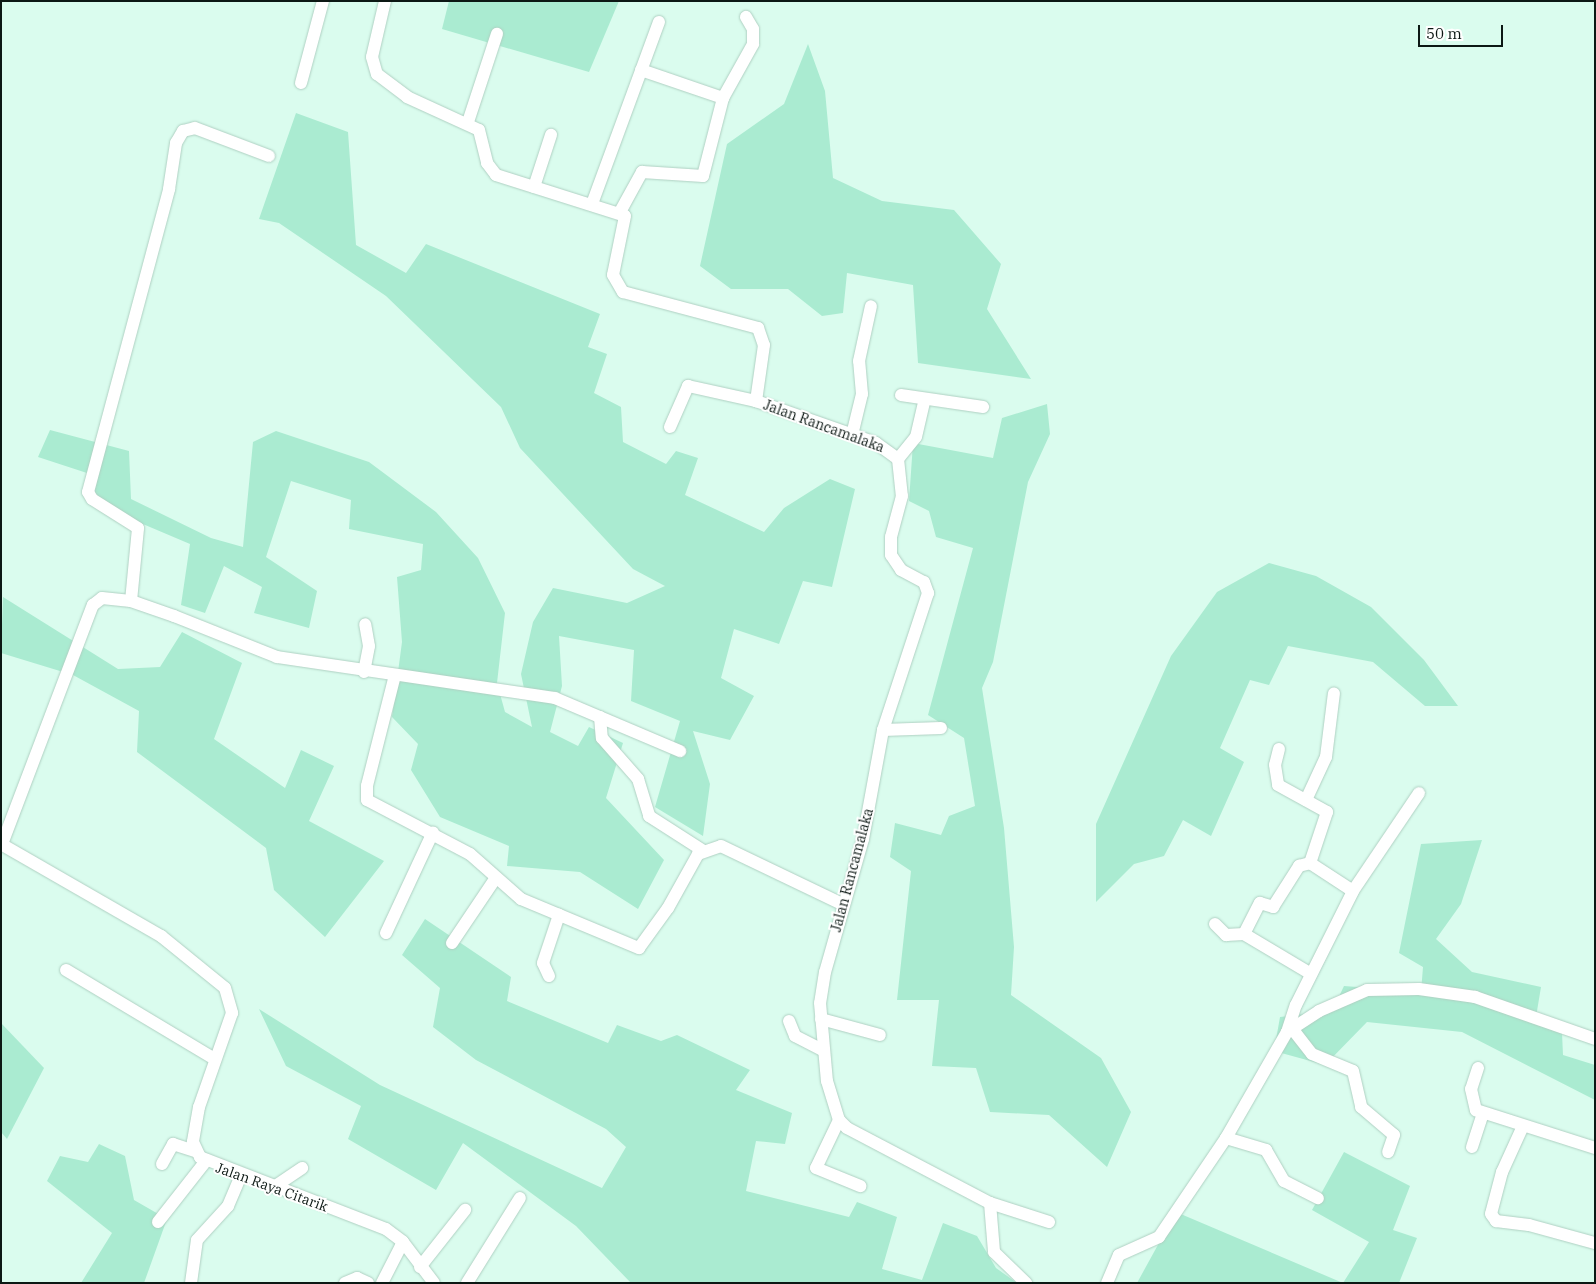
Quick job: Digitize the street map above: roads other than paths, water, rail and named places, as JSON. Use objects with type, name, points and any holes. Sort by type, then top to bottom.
[{"type":"street","points":[[301,83],[323,1]]},
{"type":"street","points":[[385,1],[372,57],[377,74],[407,97],[468,122],[479,130],[491,170],[534,187],[620,212],[642,172],[702,176],[723,98],[753,44],[753,29],[746,17]]},
{"type":"street","points":[[592,204],[659,22]]},
{"type":"street","points":[[468,122],[497,34]]},
{"type":"street","points":[[641,70],[723,98]]},
{"type":"street","points":[[131,602],[138,528],[92,499],[88,492],[169,189],[176,143],[183,131],[195,128],[269,156]]},
{"type":"street","points":[[534,187],[550,135]]},
{"type":"street","name":"Jalan Rancamalaka","points":[[620,212],[627,223],[613,271],[617,288],[758,328],[764,345],[756,401],[876,443],[898,459],[902,496],[890,537],[891,556],[901,570],[924,582],[928,593],[883,730],[863,839],[825,972],[821,1019],[822,1050],[839,1120]]},
{"type":"street","points":[[852,435],[862,394],[859,361],[871,306]]},
{"type":"street","points":[[670,427],[688,386],[756,401]]},
{"type":"street","points":[[901,395],[983,407]]},
{"type":"street","points":[[898,459],[916,438],[925,399]]},
{"type":"street","points":[[162,1164],[173,1144],[195,1151],[199,1107],[232,1013],[225,988],[162,936],[2,844],[93,605],[102,598],[131,602],[277,657],[364,672],[555,698],[680,751]]},
{"type":"street","points":[[364,624],[369,646],[364,672]]},
{"type":"street","points":[[395,675],[367,786],[367,800],[433,832],[470,854],[494,879],[521,899],[634,947],[644,946],[702,850]]},
{"type":"street","points":[[1306,800],[1326,757],[1334,693]]},
{"type":"street","points":[[600,718],[602,738],[638,778],[650,816],[702,850],[721,846],[844,905]]},
{"type":"street","points":[[883,730],[941,728]]},
{"type":"street","points":[[1279,749],[1275,765],[1278,785],[1327,812],[1310,863]]},
{"type":"street","points":[[1107,1283],[1119,1255],[1159,1237],[1226,1138],[1291,1032],[1311,974],[1353,890],[1419,793]]},
{"type":"street","points":[[386,934],[433,832]]},
{"type":"street","points":[[1244,934],[1260,903],[1273,907],[1299,866],[1310,863],[1353,890]]},
{"type":"street","points":[[452,943],[494,879]]},
{"type":"street","points":[[550,976],[543,963],[559,915]]},
{"type":"street","points":[[1215,924],[1226,935],[1244,934],[1311,974]]},
{"type":"street","points":[[66,970],[215,1059]]},
{"type":"street","points":[[1291,1032],[1319,1011],[1367,990],[1419,988],[1474,998],[1595,1039]]},
{"type":"street","points":[[821,1019],[880,1035]]},
{"type":"street","points":[[789,1021],[795,1036],[822,1050]]},
{"type":"street","points":[[1291,1032],[1312,1054],[1353,1071],[1362,1107],[1394,1135],[1388,1152]]},
{"type":"street","points":[[1478,1068],[1472,1096],[1476,1110],[1483,1114],[1595,1148]]},
{"type":"street","points":[[1472,1147],[1483,1114]]},
{"type":"street","points":[[860,1186],[816,1168],[839,1120],[990,1203],[1049,1222]]},
{"type":"street","points":[[1522,1126],[1502,1172],[1491,1214],[1496,1221],[1529,1225],[1595,1244]]},
{"type":"street","points":[[1226,1138],[1266,1150],[1284,1181],[1318,1198]]},
{"type":"street","name":"Jalan Raya Citarik","points":[[195,1151],[205,1162],[386,1229],[403,1242],[420,1267],[434,1283]]},
{"type":"street","points":[[158,1222],[205,1162]]},
{"type":"street","points":[[274,1187],[302,1168]]},
{"type":"street","points":[[191,1283],[197,1240],[228,1206],[241,1175]]},
{"type":"street","points":[[467,1283],[520,1198]]},
{"type":"street","points":[[990,1203],[994,1252],[1026,1283]]},
{"type":"street","points":[[420,1267],[465,1210]]},
{"type":"street","points":[[382,1283],[403,1242]]},
{"type":"street","points":[[345,1283],[357,1278],[368,1283]]}]
